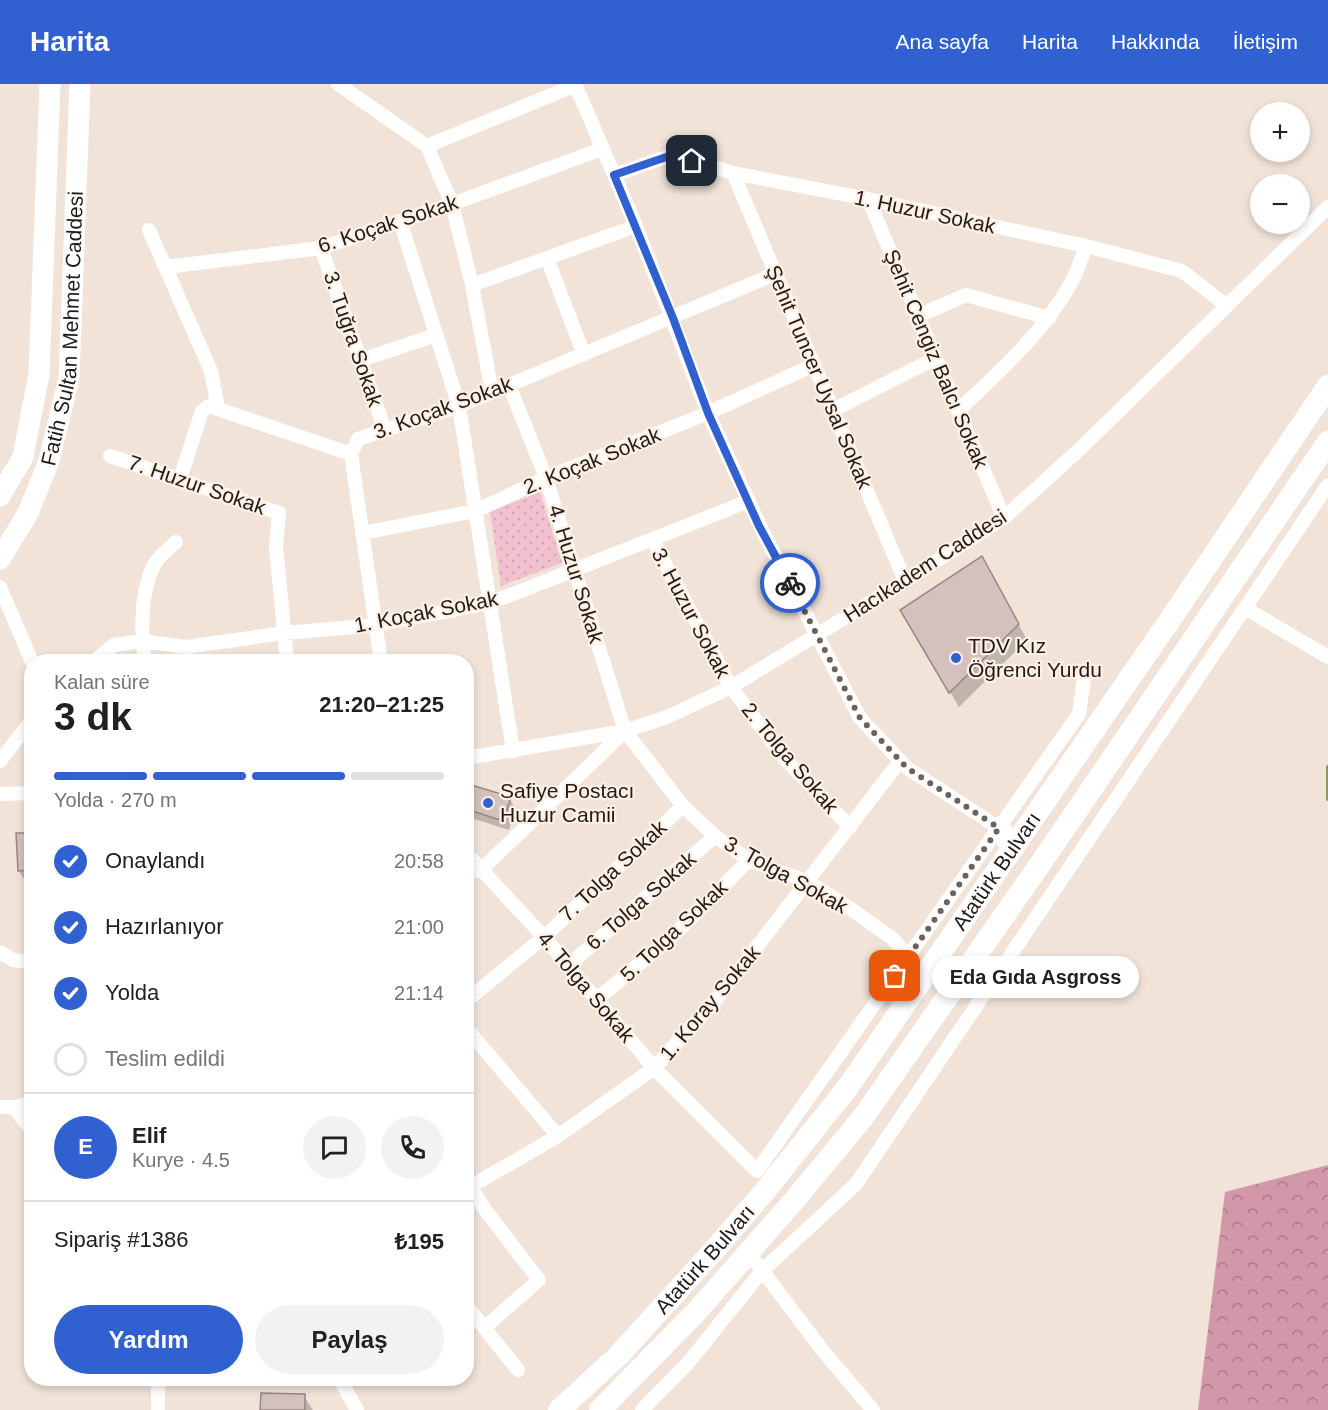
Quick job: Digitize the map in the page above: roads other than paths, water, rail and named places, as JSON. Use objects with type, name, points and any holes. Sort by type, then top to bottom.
[{"type":"highway","name":"Atatürk Bulvarı","points":[[560,1410],[618,1356],[761,1181],[848,1087],[1328,386]]},
{"type":"highway","name":"Atatürk Bulvarı","points":[[600,1410],[697,1311],[792,1203],[877,1098],[1043,860],[1328,442]]},
{"type":"highway","points":[[999,828],[1013,848]]},
{"type":"highway","points":[[908,956],[914,990]]},
{"type":"main road","name":"Fatih Sultan Mehmet Caddesi","points":[[0,496],[23,457],[39,374],[50,84]]},
{"type":"main road","name":"Fatih Sultan Mehmet Caddesi","points":[[0,559],[28,513],[49,461],[69,378],[80,84]]},
{"type":"street","points":[[338,84],[427,146],[452,204],[472,285],[492,392]]},
{"type":"street","points":[[427,146],[575,85],[636,226],[708,413],[759,526],[860,718],[907,768],[999,828]]},
{"type":"street","name":"6. Koçak Sokak","points":[[166,267],[321,248],[452,204],[602,149]]},
{"type":"street","name":"1. Huzur Sokak","points":[[614,175],[672,155],[733,173],[868,199],[1086,246],[1182,271],[1227,306]]},
{"type":"street","name":"Şehit Tuncer Uysal Sokak","points":[[733,173],[905,581]]},
{"type":"street","name":"Şehit Cengiz Balcı Sokak","points":[[868,199],[1004,518]]},
{"type":"street","name":"Hacıkadem Caddesi","points":[[474,757],[625,731],[667,717],[730,687],[818,635],[1004,518],[1090,439],[1328,207]]},
{"type":"street","points":[[400,221],[459,405],[513,751]]},
{"type":"street","points":[[472,285],[636,226]]},
{"type":"street","points":[[149,230],[211,371],[218,408],[209,406],[202,411],[180,479]]},
{"type":"street","points":[[958,411],[1012,359],[1049,318],[1071,283],[1086,246]]},
{"type":"street","name":"3. Tuğra Sokak","points":[[321,248],[385,430]]},
{"type":"street","points":[[547,258],[584,355]]},
{"type":"street","name":"3. Koçak Sokak","points":[[218,408],[351,454],[358,439],[492,392],[776,274]]},
{"type":"street","points":[[918,316],[966,295],[1049,318]]},
{"type":"street","points":[[361,360],[436,335]]},
{"type":"street","points":[[833,411],[936,358]]},
{"type":"street","name":"2. Koçak Sokak","points":[[363,533],[475,511],[546,478],[708,413],[814,365]]},
{"type":"street","name":"4. Huzur Sokak","points":[[509,385],[546,478],[625,731]]},
{"type":"street","points":[[351,454],[380,654]]},
{"type":"street","name":"7. Huzur Sokak","points":[[110,456],[279,513],[276,546],[286,654]]},
{"type":"street","points":[[642,1410],[688,1363],[762,1271],[856,1184],[1328,485]]},
{"type":"street","name":"1. Koçak Sokak","points":[[103,654],[114,645],[142,641],[186,647],[284,633],[376,625],[490,603],[749,501]]},
{"type":"street","name":"3. Huzur Sokak","points":[[652,539],[730,687]]},
{"type":"street","points":[[144,654],[142,641],[145,598],[154,563],[176,542]]},
{"type":"street","points":[[0,587],[29,654]]},
{"type":"street","points":[[1245,608],[1328,657]]},
{"type":"street","points":[[186,647],[186,654]]},
{"type":"street","points":[[761,1181],[908,956],[1079,714],[1084,679]]},
{"type":"street","name":"2. Tolga Sokak","points":[[730,687],[784,758],[850,827]]},
{"type":"street","points":[[0,761],[24,730]]},
{"type":"street","points":[[474,871],[481,870],[625,731]]},
{"type":"street","name":"3. Tolga Sokak","points":[[625,731],[683,806],[715,836],[749,860],[808,882],[892,939],[908,956]]},
{"type":"street","name":"1. Koray Sokak","points":[[474,1185],[558,1136],[654,1068],[718,998],[900,761]]},
{"type":"street","points":[[0,794],[24,794]]},
{"type":"street","name":"7. Tolga Sokak","points":[[474,994],[544,937],[683,806]]},
{"type":"street","name":"6. Tolga Sokak","points":[[568,966],[715,836]]},
{"type":"street","name":"5. Tolga Sokak","points":[[596,1000],[674,935],[749,860]]},
{"type":"street","name":"4. Tolga Sokak","points":[[474,862],[544,937],[654,1068],[761,1181]]},
{"type":"street","points":[[0,952],[13,960],[24,961]]},
{"type":"street","points":[[474,1037],[558,1136]]},
{"type":"street","points":[[7,1107],[24,1104]]},
{"type":"street","points":[[7,1107],[24,1123]]},
{"type":"street","points":[[474,1196],[539,1280],[484,1328]]},
{"type":"street","points":[[748,1252],[823,1352],[870,1409]]},
{"type":"street","points":[[474,1315],[518,1370]]},
{"type":"street","points":[[158,1386],[158,1410]]},
{"type":"street","points":[[344,1386],[357,1410]]},
{"type":"waterway","points":[[1328,767],[1328,799]]},
{"type":"place","name":"TDV Kız Öğrenci Yurdu","points":[[956,658]]},
{"type":"place","name":"Safiye Postacı Huzur Camii","points":[[488,803]]},
{"type":"place","name":"Eda Gıda Asgross","points":[[895,976]]}]
